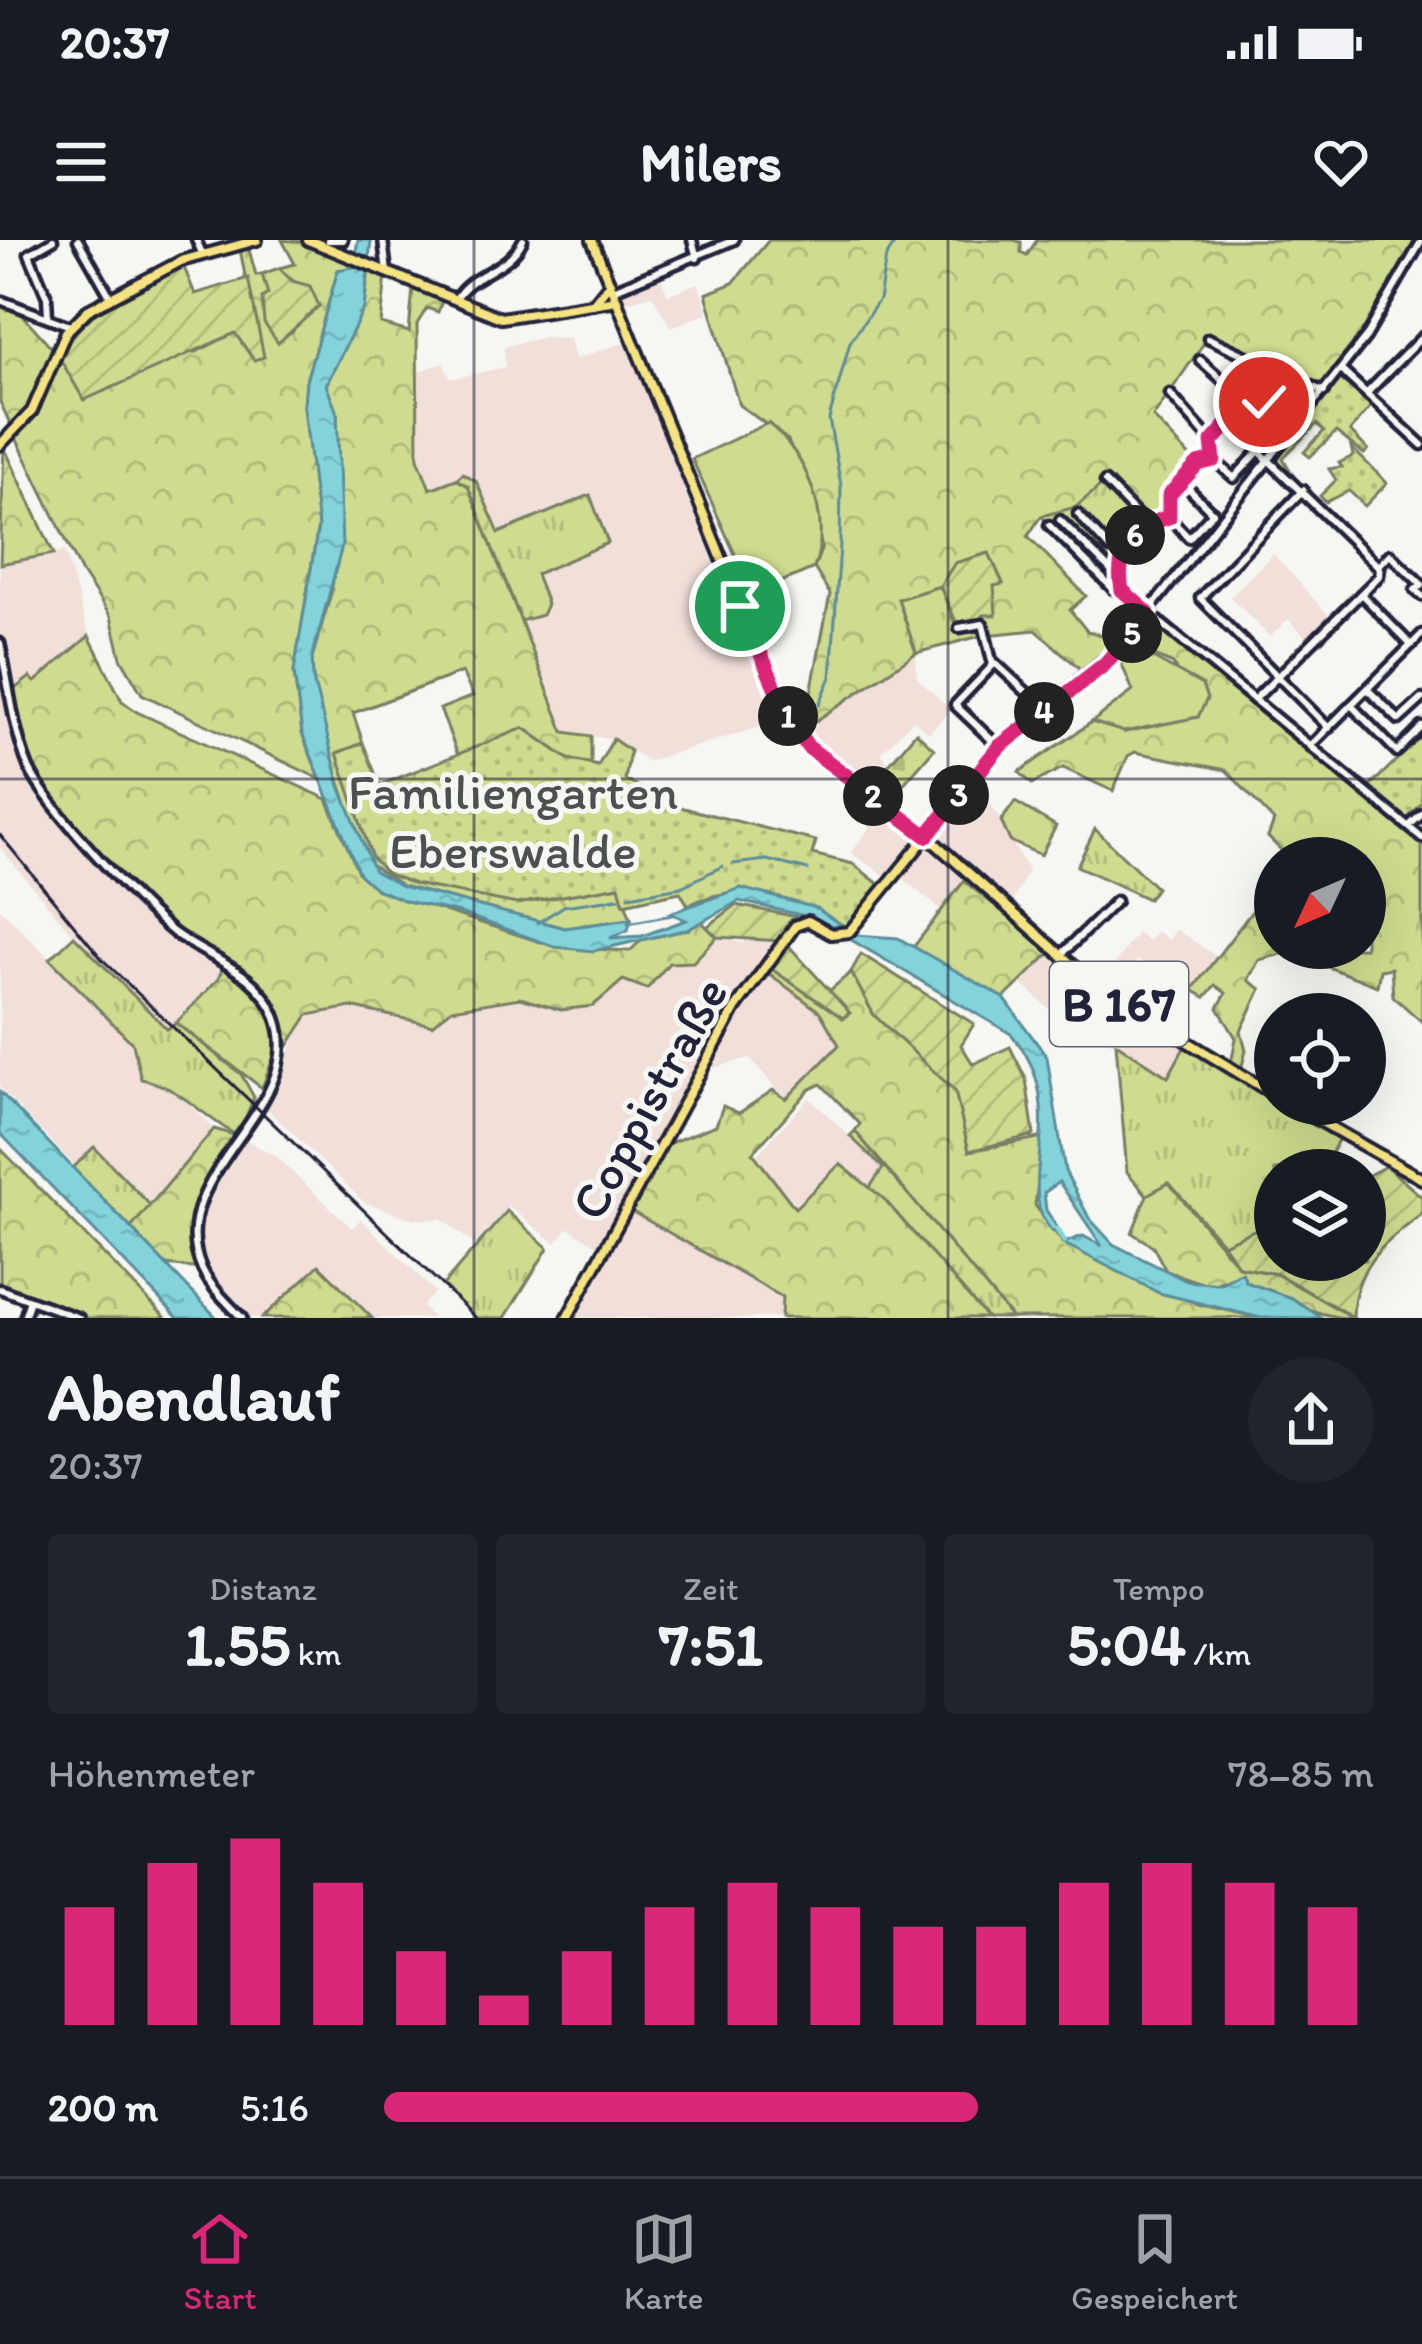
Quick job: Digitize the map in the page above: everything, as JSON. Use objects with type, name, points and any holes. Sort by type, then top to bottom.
[{"type":"main road","points":[[0,445],[38,401],[70,326],[111,298],[203,254],[257,240]]},
{"type":"main road","points":[[308,240],[330,244],[375,267],[506,318],[593,304],[614,291]]},
{"type":"main road","name":"B 167","points":[[592,240],[734,590],[798,734],[826,764],[927,836],[1125,1007],[1254,1083]]},
{"type":"main road","points":[[593,304],[614,291]]},
{"type":"main road","name":"Coppistraße","points":[[567,1318],[735,1009],[804,921],[839,935],[853,929],[927,836]]},
{"type":"main road","points":[[1327,1125],[1422,1179]]},
{"type":"street","points":[[49,316],[47,297],[28,254],[53,240]]},
{"type":"street","points":[[78,240],[111,298]]},
{"type":"street","points":[[196,240],[203,254]]},
{"type":"street","points":[[330,244],[343,240]]},
{"type":"street","points":[[382,240],[387,272]]},
{"type":"street","points":[[455,300],[461,289],[507,263],[523,240]]},
{"type":"street","points":[[692,240],[697,258]]},
{"type":"street","points":[[614,291],[734,240]]},
{"type":"street","points":[[927,836],[999,747],[1105,664],[1148,613],[1391,301],[1421,241]]},
{"type":"street","points":[[0,300],[70,326]]},
{"type":"street","points":[[1368,392],[1422,337]]},
{"type":"street","points":[[1208,338],[1324,392]]},
{"type":"street","points":[[1200,360],[1247,402],[1264,402],[1288,376]]},
{"type":"street","points":[[1339,371],[1368,392],[1422,445]]},
{"type":"street","points":[[1169,394],[1212,442],[1214,460],[1234,478],[1276,434]]},
{"type":"street","points":[[1212,442],[1247,402]]},
{"type":"street","points":[[1254,700],[1379,576],[1379,565],[1259,452]]},
{"type":"street","points":[[1213,512],[1189,538],[1169,517],[1169,495],[1198,464],[1214,460]]},
{"type":"street","points":[[1105,482],[1146,524]]},
{"type":"street","points":[[1190,490],[1222,520]]},
{"type":"street","points":[[1304,490],[1201,593],[1328,728]]},
{"type":"street","points":[[1078,514],[1110,549],[1123,550]]},
{"type":"street","points":[[1122,590],[1123,550],[1146,524],[1169,517]]},
{"type":"street","points":[[1060,520],[1120,580]]},
{"type":"street","points":[[1049,525],[1113,589],[1122,590],[1422,838]]},
{"type":"street","points":[[1059,534],[1066,527]]},
{"type":"street","points":[[1379,565],[1390,554],[1422,585],[1415,590],[1422,596]]},
{"type":"street","points":[[1361,594],[1412,645]]},
{"type":"street","points":[[959,628],[983,624],[994,664],[1046,710]]},
{"type":"street","points":[[1310,746],[1422,634]]},
{"type":"street","points":[[0,643],[26,760],[45,795],[168,928],[254,984],[277,1019],[277,1069],[202,1200],[195,1227],[201,1268],[242,1318]]},
{"type":"street","points":[[994,664],[956,704],[999,747]]},
{"type":"street","points":[[1367,689],[1399,720],[1422,699]]},
{"type":"street","points":[[1351,705],[1397,752],[1422,727]]},
{"type":"street","points":[[1409,826],[1422,814]]},
{"type":"street","points":[[1061,956],[1116,901]]},
{"type":"street","points":[[0,1289],[79,1318]]},
{"type":"street","points":[[24,1318],[30,1300]]},
{"type":"shaded area","points":[[660,277],[668,295],[698,283],[708,313],[671,327],[652,295],[626,302],[622,291]]},
{"type":"shaded area","points":[[545,337],[570,339],[575,359],[626,342],[777,722],[648,761],[613,739],[564,733],[468,487],[456,479],[430,489],[418,458],[417,372],[443,363],[451,379],[505,367],[504,346]]},
{"type":"shaded area","points":[[65,551],[89,636],[34,683],[30,677],[12,691],[0,635],[0,564]]},
{"type":"shaded area","points":[[1273,554],[1329,616],[1307,638],[1288,619],[1270,637],[1230,597]]},
{"type":"shaded area","points":[[916,653],[917,678],[951,710],[929,733],[913,720],[881,753],[887,761],[867,785],[822,753],[804,729]]},
{"type":"shaded area","points":[[0,668],[23,748],[45,795],[168,928],[224,965],[218,979],[168,1029],[74,936],[0,848]]},
{"type":"shaded area","points":[[971,786],[992,806],[1028,871],[1013,900],[1005,900],[939,838]]},
{"type":"shaded area","points":[[881,812],[915,840],[889,878],[851,853]]},
{"type":"shaded area","points":[[929,848],[964,881],[942,911],[901,877]]},
{"type":"shaded area","points":[[0,908],[133,1044],[157,1082],[174,1089],[214,1129],[151,1206],[94,1148],[75,1166],[0,1088]]},
{"type":"shaded area","points":[[1176,929],[1217,957],[1192,990],[1137,960],[1130,974],[1115,963],[1137,933],[1149,941],[1156,931],[1169,940]]},
{"type":"shaded area","points":[[749,936],[782,942],[723,1023],[601,1247],[568,1228],[556,1243],[508,1206],[475,1245],[442,1219],[413,1219],[364,1202],[262,1104],[308,1015],[351,1007],[432,1025],[452,1009],[520,998],[561,1010],[623,980],[647,989],[669,962],[693,962],[717,937],[743,943]]},
{"type":"shaded area","points":[[1052,951],[1122,1009],[1185,1046],[1169,1077],[1116,1043],[1073,1031],[1020,982]]},
{"type":"shaded area","points":[[767,972],[820,1012],[840,1045],[785,1099],[750,1058],[705,1070]]},
{"type":"shaded area","points":[[809,1098],[884,1168],[868,1190],[795,1209],[756,1156]]},
{"type":"shaded area","points":[[238,1136],[275,1156],[352,1228],[361,1219],[435,1292],[422,1306],[433,1318],[372,1318],[319,1265],[262,1318],[242,1318],[207,1279],[195,1236],[203,1200]]},
{"type":"shaded area","points":[[631,1211],[782,1297],[781,1318],[572,1318]]},
{"type":"green space","points":[[282,240],[304,242],[354,263],[351,269],[338,270],[306,381],[304,406],[318,526],[294,672],[302,733],[320,779],[142,694],[121,658],[111,617],[82,573],[15,436],[41,406],[57,357],[196,352],[235,333],[253,359],[253,318],[240,249],[248,246],[256,275],[262,274],[269,295],[266,320],[287,334],[293,331],[311,292],[281,273],[279,268],[295,264]]},
{"type":"green space","points":[[769,240],[1013,240],[1021,242],[1021,252],[1027,255],[1037,240],[1418,240],[1388,300],[1322,389],[1208,337],[1153,417],[1197,464],[1167,494],[1166,516],[1146,524],[1105,482],[1076,507],[1041,516],[1028,536],[1086,596],[1070,610],[1087,631],[1119,640],[1086,674],[1036,630],[984,635],[983,615],[994,586],[1003,583],[989,553],[955,563],[940,586],[898,599],[916,653],[804,729],[830,594],[814,568],[822,547],[788,440],[739,405],[706,294],[733,283]]},
{"type":"green space","points":[[183,265],[195,294],[248,278],[264,357],[254,360],[235,333],[84,400],[59,357],[70,340],[112,302]]},
{"type":"green space","points":[[279,268],[292,281],[310,286],[319,306],[278,343],[264,323],[262,298],[268,294],[262,274]]},
{"type":"green space","points":[[369,269],[386,275],[381,324],[409,332],[413,288],[442,301],[438,312],[427,308],[417,324],[418,458],[430,489],[456,479],[468,486],[564,732],[591,736],[591,764],[568,759],[524,728],[458,755],[440,709],[473,696],[462,672],[353,713],[363,743],[337,754],[517,904],[619,886],[631,919],[565,928],[402,886],[366,861],[321,727],[312,658],[332,590],[337,414],[326,385],[364,308]]},
{"type":"green space","points":[[0,306],[16,308],[54,350],[40,393],[13,430],[0,402]]},
{"type":"green space","points":[[1339,378],[1372,405],[1350,431],[1368,450],[1364,454],[1336,432],[1310,457],[1304,452],[1324,431],[1317,424],[1283,458],[1297,482],[1277,464],[1279,456]]},
{"type":"green space","points":[[768,423],[805,470],[818,509],[819,549],[814,568],[753,594],[692,459]]},
{"type":"green space","points":[[4,447],[54,554],[0,564]]},
{"type":"green space","points":[[1351,447],[1387,483],[1365,506],[1349,491],[1326,502],[1320,496],[1336,480],[1329,469],[1342,467],[1339,463],[1353,456]]},
{"type":"green space","points":[[463,473],[476,481],[499,533],[590,495],[608,543],[536,574],[547,604],[542,615],[521,621],[468,487],[456,479]]},
{"type":"green space","points":[[1105,482],[1146,524],[1123,550],[1122,591],[1113,589],[1041,516],[1076,506]]},
{"type":"green space","points":[[989,553],[1003,584],[994,586],[996,615],[983,615],[983,624],[959,628],[940,586],[955,563]]},
{"type":"green space","points":[[940,586],[955,624],[983,624],[984,635],[916,653],[898,599]]},
{"type":"green space","points":[[1158,627],[1422,842],[1422,1022],[1393,996],[1391,968],[1386,969],[1386,837],[1268,837],[1274,821],[1226,770],[1135,752],[1128,756],[1113,791],[1063,768],[1032,784],[1019,772],[1092,722],[1125,732],[1198,717],[1173,664],[1131,646]]},
{"type":"green space","points":[[89,636],[122,701],[137,712],[327,799],[359,874],[376,889],[556,947],[630,951],[641,940],[689,929],[700,920],[717,937],[693,962],[669,963],[647,989],[623,980],[593,1006],[561,1010],[520,998],[452,1009],[432,1025],[351,1007],[308,1015],[286,1049],[275,1053],[262,1088],[176,1023],[218,979],[224,965],[114,875],[63,818],[28,764],[12,691],[30,677],[35,682]]},
{"type":"green space","points":[[1133,647],[1202,685],[1207,699],[1198,717],[1124,732],[1092,722],[1133,691],[1119,658]]},
{"type":"green space","name":"Familiengarten Eberswalde","points":[[524,728],[568,759],[598,766],[613,739],[630,751],[625,780],[684,808],[816,841],[812,854],[853,864],[884,888],[848,928],[790,900],[749,893],[708,897],[688,905],[680,892],[624,904],[619,886],[517,904],[414,884],[388,874],[372,858],[337,753],[363,743],[380,785]]},
{"type":"green space","points":[[916,732],[934,749],[894,795],[874,782]]},
{"type":"green space","points":[[1422,735],[1422,803],[1407,819],[1369,787]]},
{"type":"green space","points":[[1015,802],[1056,826],[1041,855],[1010,841],[1001,821]]},
{"type":"green space","points":[[1095,829],[1156,888],[1148,899],[1077,866]]},
{"type":"green space","points":[[964,881],[1052,951],[1004,998],[912,949]]},
{"type":"green space","points":[[736,905],[798,917],[781,941],[717,937],[707,927]]},
{"type":"green space","points":[[1254,909],[1254,969],[1248,980],[1261,989],[1254,993],[1241,1031],[1246,1050],[1241,1070],[1231,1064],[1236,1038],[1218,1008],[1226,993],[1215,985],[1205,997],[1192,990]]},
{"type":"green space","points":[[74,936],[167,1029],[176,1023],[241,1074],[254,1097],[238,1136],[180,1095],[141,1079],[133,1044],[50,959]]},
{"type":"green space","points":[[788,945],[850,1013],[843,1018],[770,968]]},
{"type":"green space","points":[[861,954],[974,1024],[961,1045],[973,1064],[1010,1047],[1026,1079],[1034,1135],[969,1151],[955,1091],[874,1015],[851,972]]},
{"type":"green space","points":[[770,968],[843,1018],[849,1012],[829,991],[851,972],[874,1015],[955,1091],[969,1151],[1044,1137],[1035,1205],[1063,1243],[1198,1304],[1261,1318],[1012,1318],[855,1131],[860,1124],[821,1084],[809,1090],[753,1153],[795,1208],[840,1164],[883,1198],[987,1318],[781,1318],[782,1297],[631,1211],[667,1144],[716,1125],[723,1106],[739,1113],[773,1090],[786,1099],[839,1045],[820,1012],[767,972]]},
{"type":"green space","points":[[1333,969],[1386,969],[1380,970],[1377,986]]},
{"type":"green space","points":[[1116,1043],[1168,1077],[1185,1046],[1254,1087],[1254,1125],[1317,1125],[1339,1138],[1334,1149],[1254,1149],[1254,1230],[1223,1244],[1169,1183],[1147,1195],[1127,1172]]},
{"type":"green space","points":[[214,1129],[238,1136],[212,1184],[202,1215],[202,1269],[166,1265],[131,1228]]},
{"type":"green space","points":[[855,1131],[1012,1318],[987,1318],[883,1198],[868,1190],[883,1168],[850,1136]]},
{"type":"green space","points":[[94,1147],[151,1206],[131,1228],[73,1168]]},
{"type":"green space","points":[[0,1148],[166,1318],[88,1318],[0,1287]]},
{"type":"green space","points":[[1386,1166],[1422,1197],[1422,1214],[1386,1244]]},
{"type":"green space","points":[[1169,1183],[1239,1267],[1254,1270],[1254,1281],[1289,1281],[1353,1318],[1307,1309],[1232,1277],[1210,1286],[1166,1271],[1153,1246],[1132,1233],[1147,1195]]},
{"type":"green space","points":[[507,1211],[548,1248],[505,1318],[476,1318],[443,1285]]},
{"type":"green space","points":[[1254,1230],[1254,1270],[1239,1267],[1223,1244]]},
{"type":"green space","points":[[319,1265],[372,1318],[262,1318]]},
{"type":"green space","points":[[1289,1281],[1360,1281],[1353,1317]]},
{"type":"water","points":[[358,240],[371,240],[364,308],[326,385],[337,413],[342,546],[312,658],[340,786],[374,871],[402,886],[565,928],[631,919],[628,930],[610,938],[642,936],[686,920],[670,913],[741,888],[816,908],[856,935],[898,938],[1004,998],[1047,1057],[1065,1171],[1089,1218],[1113,1244],[1187,1281],[1221,1284],[1242,1272],[1246,1282],[1292,1298],[1322,1318],[1261,1318],[1159,1293],[1063,1243],[1083,1236],[1102,1246],[1059,1182],[1044,1193],[1046,1210],[1058,1229],[1053,1232],[1042,1215],[1037,1194],[1039,1090],[1030,1062],[1011,1034],[814,918],[739,901],[689,929],[593,951],[556,947],[460,913],[406,901],[376,889],[359,874],[302,733],[294,672],[318,527],[304,406],[306,381],[338,270],[353,267]]},
{"type":"water","points":[[0,1092],[217,1318],[178,1318],[0,1133]]},
{"type":"waterway","points":[[819,705],[831,677],[840,545],[841,485],[829,419],[850,342],[879,300],[886,257],[897,240]]},
{"type":"waterway","points":[[733,864],[767,860],[808,870]]},
{"type":"waterway","points":[[629,896],[681,887],[723,866]]},
{"type":"waterway","points":[[537,923],[564,906],[619,898]]},
{"type":"waterway","points":[[628,923],[672,915]]},
{"type":"waterway","points":[[1057,1229],[1064,1241]]},
{"type":"railway","points":[[0,835],[102,959],[476,1318]]},
{"type":"route","points":[[740,606],[789,719],[808,747],[927,836],[999,747],[1105,664],[1148,613],[1122,590],[1123,550],[1143,525],[1169,517],[1169,495],[1198,464],[1214,460],[1212,442],[1229,420],[1247,402],[1264,402]]}]
